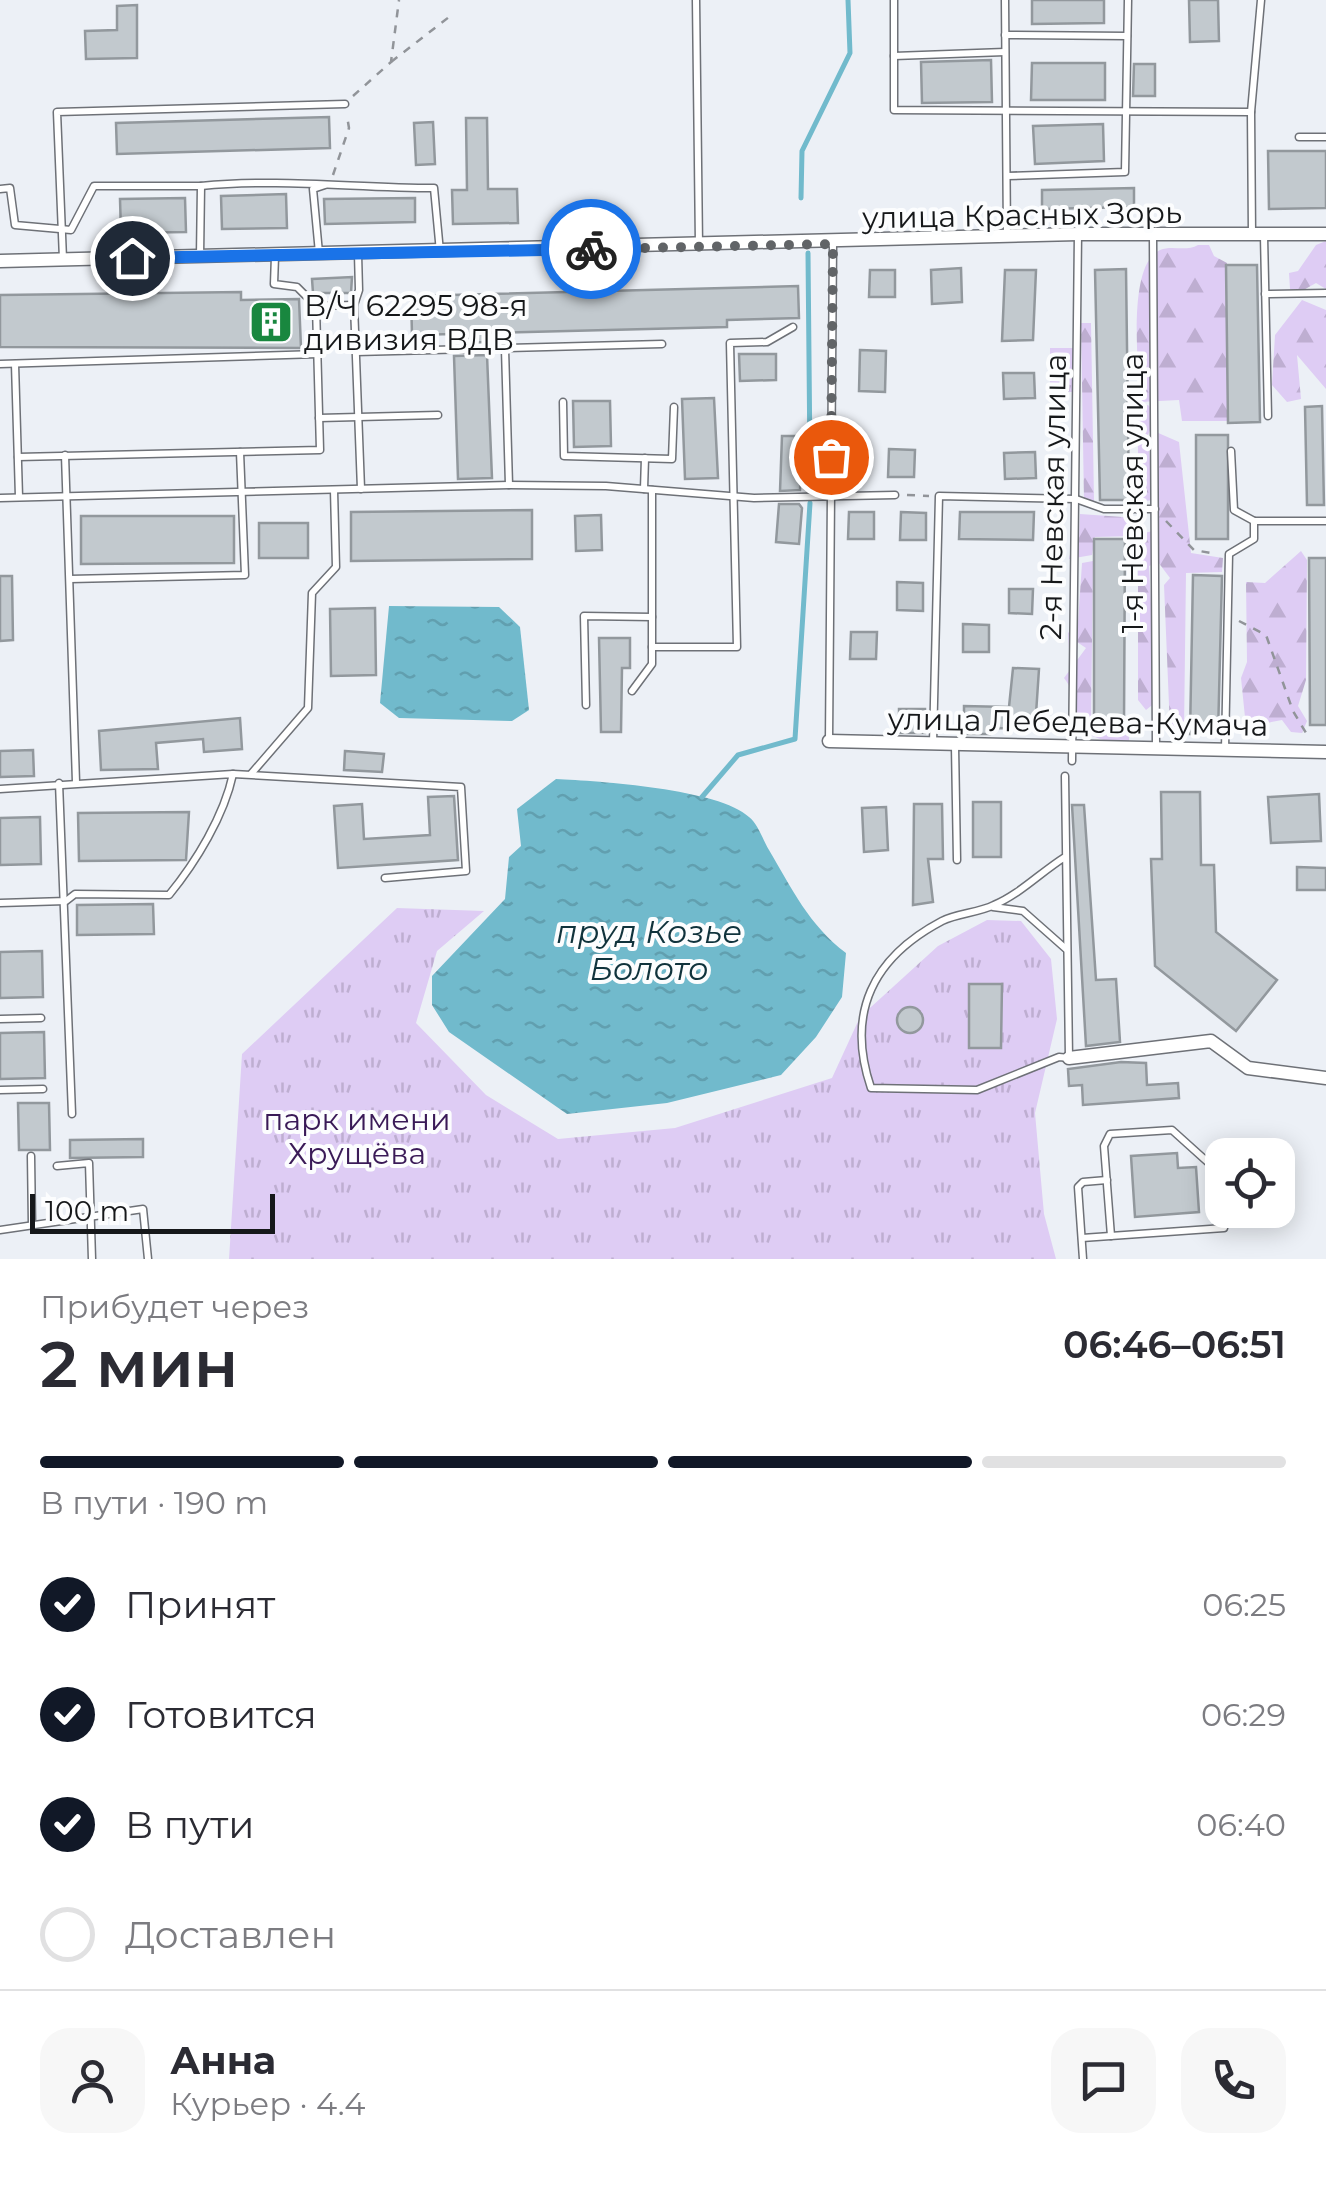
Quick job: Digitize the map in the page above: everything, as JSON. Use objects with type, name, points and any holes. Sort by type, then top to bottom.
[{"type":"street","name":"улица Красных Зорь","points":[[0,261],[833,244],[1078,234],[1326,234]]},
{"type":"street","name":"улица Лебедева-Кумача","points":[[829,741],[955,744],[1072,754],[1156,749],[1322,752]]},
{"type":"street","points":[[1069,1058],[1211,1041],[1248,1068],[1326,1078]]},
{"type":"lane","points":[[696,0],[698,246]]},
{"type":"lane","points":[[894,0],[894,110],[1250,112]]},
{"type":"lane","points":[[1006,0],[1007,237]]},
{"type":"lane","points":[[1007,176],[1125,172],[1128,0]]},
{"type":"lane","points":[[1261,0],[1250,112],[1265,294],[1268,416]]},
{"type":"lane","points":[[1005,35],[1127,36]]},
{"type":"lane","points":[[894,56],[1006,52]]},
{"type":"lane","points":[[62,260],[56,112],[345,104]]},
{"type":"lane","points":[[1299,137],[1326,136]]},
{"type":"lane","points":[[0,188],[10,188],[14,225],[71,230],[82,216],[94,186],[201,186],[255,180],[330,182],[345,188],[434,188],[440,252]]},
{"type":"lane","points":[[318,254],[312,189],[330,182]]},
{"type":"lane","points":[[200,257],[201,186]]},
{"type":"lane","name":"2-я Невская улица","points":[[1072,754],[1078,234]]},
{"type":"lane","name":"1-я Невская улица","points":[[1153,237],[1156,749]]},
{"type":"lane","points":[[829,741],[833,244]]},
{"type":"lane","points":[[358,254],[359,290],[354,305],[360,489]]},
{"type":"lane","points":[[275,255],[274,284],[296,288],[316,306],[354,305]]},
{"type":"lane","points":[[1265,294],[1326,293]]},
{"type":"lane","points":[[18,457],[320,450],[316,306]]},
{"type":"lane","points":[[652,648],[737,646],[730,342],[767,342],[793,327]]},
{"type":"lane","points":[[356,352],[662,344]]},
{"type":"lane","points":[[505,349],[509,485]]},
{"type":"lane","points":[[0,364],[318,354]]},
{"type":"lane","points":[[14,364],[19,497]]},
{"type":"lane","points":[[563,402],[564,456],[672,459],[674,406]]},
{"type":"lane","points":[[319,418],[438,415]]},
{"type":"lane","points":[[1231,450],[1234,510],[1254,521],[1326,521]]},
{"type":"lane","points":[[70,579],[246,575],[240,452]]},
{"type":"lane","points":[[65,455],[76,782]]},
{"type":"lane","points":[[632,690],[652,664],[645,458]]},
{"type":"lane","points":[[0,498],[509,485],[804,498],[830,493],[896,495]]},
{"type":"lane","points":[[250,775],[308,708],[312,593],[336,567],[334,490]]},
{"type":"lane","points":[[933,744],[939,496],[1076,498],[1104,509],[1155,510]]},
{"type":"lane","points":[[1225,750],[1229,554],[1254,539],[1254,521]]},
{"type":"lane","points":[[586,705],[584,616],[652,617]]},
{"type":"lane","points":[[955,744],[957,860]]},
{"type":"lane","points":[[0,903],[66,901],[75,894],[169,894],[196,863],[210,826],[228,800],[233,774]]},
{"type":"lane","points":[[0,789],[233,774],[461,787],[466,871],[385,878]]},
{"type":"lane","points":[[1064,776],[1069,1058],[1059,1057],[977,1090],[871,1088],[860,1055],[861,1009],[897,952],[944,920],[992,907],[1064,857]]},
{"type":"lane","points":[[59,783],[72,1114]]},
{"type":"lane","points":[[992,907],[1023,911],[1066,950]]},
{"type":"lane","points":[[0,1018],[41,1018]]},
{"type":"lane","points":[[0,1090],[42,1089]]},
{"type":"lane","points":[[1110,1236],[1107,1137],[1170,1130],[1205,1161]]},
{"type":"lane","points":[[31,1156],[32,1225]]},
{"type":"lane","points":[[57,1166],[88,1163],[92,1259]]},
{"type":"lane","points":[[1083,1259],[1078,1187],[1083,1182],[1107,1180]]},
{"type":"lane","points":[[0,1230],[143,1209],[148,1259]]},
{"type":"lane","points":[[1082,1238],[1224,1228]]},
{"type":"path","points":[[391,62],[399,0]]},
{"type":"path","points":[[330,182],[348,128],[345,104],[449,17]]},
{"type":"path","points":[[896,495],[939,496]]},
{"type":"path","points":[[1155,510],[1194,550],[1229,554]]},
{"type":"path","points":[[1229,616],[1266,634],[1293,711],[1322,752]]},
{"type":"green space","points":[[1326,241],[1326,289],[1316,283],[1300,292],[1290,289],[1289,273],[1298,271],[1316,245]]},
{"type":"green space","points":[[1209,245],[1214,256],[1227,263],[1230,421],[1182,421],[1179,400],[1140,402],[1137,320],[1142,276],[1149,260],[1160,250]]},
{"type":"green space","points":[[1302,300],[1326,310],[1326,389],[1297,355],[1301,399],[1287,402],[1272,385],[1275,335]]},
{"type":"green space","points":[[1081,323],[1091,323],[1094,501],[1084,501]]},
{"type":"green space","points":[[1050,348],[1073,348],[1073,392],[1050,392]]},
{"type":"green space","points":[[1148,405],[1157,414],[1148,435],[1153,500],[1146,501],[1139,494],[1137,409]]},
{"type":"green space","points":[[1156,432],[1179,442],[1191,553],[1223,558],[1222,572],[1186,573],[1184,731],[1170,729],[1164,585],[1170,578],[1158,562],[1149,566],[1156,702],[1146,710],[1138,700],[1138,534],[1159,530]]},
{"type":"green space","points":[[1080,514],[1137,518],[1135,536],[1095,537],[1092,555],[1069,559],[1074,534],[1079,540]]},
{"type":"green space","points":[[1301,551],[1307,560],[1306,680],[1298,706],[1307,721],[1302,733],[1291,732],[1282,720],[1246,727],[1241,678],[1247,662],[1246,582],[1265,583]]},
{"type":"green space","points":[[1093,561],[1091,724],[1129,726],[1129,745],[1090,735],[1082,729],[1072,691],[1064,678],[1086,648],[1077,642],[1069,649],[1068,633],[1078,623],[1082,563]]},
{"type":"green space","name":"парк имени Хрущёва","points":[[397,908],[484,911],[437,951],[416,1023],[486,1095],[558,1139],[675,1128],[832,1078],[860,1017],[938,946],[987,920],[1021,921],[1051,959],[1057,1019],[1035,1113],[1044,1214],[1056,1259],[229,1259],[242,1054]]},
{"type":"water","points":[[389,606],[499,607],[520,627],[529,710],[512,721],[399,718],[380,703]]},
{"type":"water","name":"пруд Козье Болото","points":[[556,779],[686,793],[734,807],[755,824],[802,906],[846,953],[842,997],[816,1037],[781,1075],[667,1103],[567,1114],[449,1032],[432,1005],[432,976],[505,899],[509,857],[521,846],[517,809]]},
{"type":"building","points":[[1032,0],[1104,0],[1104,23],[1032,24]]},
{"type":"building","points":[[1189,0],[1218,0],[1219,41],[1190,42]]},
{"type":"building","points":[[137,5],[137,58],[86,59],[85,31],[117,30],[117,6]]},
{"type":"building","points":[[991,60],[992,102],[922,103],[921,62]]},
{"type":"building","points":[[1032,63],[1105,63],[1105,100],[1031,100]]},
{"type":"building","points":[[1134,64],[1155,64],[1155,96],[1133,96]]},
{"type":"building","points":[[329,117],[330,148],[117,154],[116,123]]},
{"type":"building","points":[[466,118],[487,118],[488,189],[517,189],[518,223],[453,224],[452,190],[467,190]]},
{"type":"building","points":[[433,122],[435,164],[416,165],[414,123]]},
{"type":"building","points":[[1103,124],[1104,161],[1035,164],[1033,126]]},
{"type":"building","points":[[1268,151],[1326,151],[1326,208],[1269,209]]},
{"type":"building","points":[[1134,188],[1134,207],[1042,209],[1042,190]]},
{"type":"building","points":[[286,194],[287,228],[222,229],[221,196]]},
{"type":"building","points":[[185,198],[186,232],[121,233],[120,199]]},
{"type":"building","points":[[415,198],[415,222],[325,224],[324,199]]},
{"type":"building","points":[[1226,265],[1257,265],[1260,422],[1228,423]]},
{"type":"building","points":[[961,268],[962,302],[932,304],[931,270]]},
{"type":"building","points":[[1126,269],[1129,500],[1100,500],[1095,270]]},
{"type":"building","points":[[870,270],[895,270],[895,297],[869,297]]},
{"type":"building","points":[[1005,270],[1036,270],[1033,340],[1002,341]]},
{"type":"building","points":[[352,277],[351,293],[313,293],[312,279]]},
{"type":"building","points":[[798,286],[799,318],[727,320],[727,327],[486,333],[486,342],[453,343],[453,334],[412,335],[411,296]]},
{"type":"building","points":[[241,292],[241,300],[299,299],[301,348],[0,347],[0,295]]},
{"type":"building","points":[[860,350],[886,351],[885,392],[859,391]]},
{"type":"building","points":[[739,354],[776,354],[776,380],[740,381]]},
{"type":"building","points":[[487,355],[492,478],[458,479],[454,356]]},
{"type":"building","points":[[1003,373],[1034,373],[1035,398],[1004,399]]},
{"type":"building","points":[[714,398],[718,478],[685,479],[682,399]]},
{"type":"building","points":[[573,401],[610,401],[611,446],[574,447]]},
{"type":"building","points":[[1322,406],[1324,505],[1307,505],[1305,407]]},
{"type":"building","points":[[1196,435],[1228,435],[1228,539],[1196,539]]},
{"type":"building","points":[[782,436],[802,436],[800,490],[780,491]]},
{"type":"building","points":[[889,449],[915,450],[914,477],[888,477]]},
{"type":"building","points":[[1035,452],[1036,478],[1005,479],[1004,453]]},
{"type":"building","points":[[779,504],[799,504],[802,508],[799,544],[776,542]]},
{"type":"building","points":[[532,510],[532,559],[351,561],[351,512]]},
{"type":"building","points":[[849,512],[874,512],[874,539],[848,539]]},
{"type":"building","points":[[901,512],[926,513],[926,540],[900,540]]},
{"type":"building","points":[[960,512],[1034,512],[1033,540],[959,539]]},
{"type":"building","points":[[601,515],[602,550],[576,551],[575,516]]},
{"type":"building","points":[[81,516],[234,516],[234,563],[81,564]]},
{"type":"building","points":[[259,523],[308,523],[308,558],[259,558]]},
{"type":"building","points":[[1094,539],[1125,539],[1124,722],[1094,723]]},
{"type":"building","points":[[1309,558],[1326,558],[1326,725],[1310,725]]},
{"type":"building","points":[[1193,575],[1222,576],[1218,735],[1190,734]]},
{"type":"building","points":[[0,576],[12,576],[13,640],[0,641]]},
{"type":"building","points":[[897,582],[923,583],[923,611],[897,610]]},
{"type":"building","points":[[1009,589],[1033,589],[1032,614],[1009,613]]},
{"type":"building","points":[[375,608],[376,675],[331,676],[330,609]]},
{"type":"building","points":[[963,624],[989,625],[989,652],[963,652]]},
{"type":"building","points":[[851,632],[877,632],[876,659],[850,659]]},
{"type":"building","points":[[599,638],[630,638],[630,668],[622,668],[621,732],[601,732]]},
{"type":"building","points":[[1013,668],[1039,669],[1035,729],[990,728],[990,734],[964,734],[964,706],[1009,707]]},
{"type":"building","points":[[899,709],[925,709],[925,733],[899,733]]},
{"type":"building","points":[[240,718],[242,749],[204,752],[203,739],[156,743],[158,769],[101,770],[99,731]]},
{"type":"building","points":[[33,750],[34,776],[0,777],[0,751]]},
{"type":"building","points":[[345,751],[384,754],[382,772],[344,770]]},
{"type":"building","points":[[1161,792],[1200,792],[1201,865],[1214,865],[1216,932],[1277,980],[1236,1031],[1155,966],[1151,859],[1162,859]]},
{"type":"building","points":[[1319,794],[1321,841],[1271,843],[1268,797]]},
{"type":"building","points":[[454,796],[458,860],[338,868],[334,806],[362,804],[364,839],[430,835],[428,797]]},
{"type":"building","points":[[973,802],[1001,802],[1001,857],[973,857]]},
{"type":"building","points":[[914,804],[942,804],[943,859],[928,859],[933,902],[913,905]]},
{"type":"building","points":[[1072,805],[1084,805],[1096,980],[1116,979],[1120,1042],[1086,1046]]},
{"type":"building","points":[[886,807],[888,850],[864,852],[862,808]]},
{"type":"building","points":[[189,812],[186,860],[79,861],[78,813]]},
{"type":"building","points":[[40,817],[41,864],[0,865],[0,818]]},
{"type":"building","points":[[1297,867],[1326,868],[1326,890],[1297,890]]},
{"type":"building","points":[[153,904],[154,934],[77,935],[77,905]]},
{"type":"building","points":[[42,951],[43,997],[0,998],[0,952]]},
{"type":"building","points":[[969,984],[1002,984],[1001,1048],[969,1048]]},
{"type":"building","points":[[910,1007],[919,1011],[923,1020],[919,1029],[910,1033],[901,1029],[897,1020],[901,1011]]},
{"type":"building","points":[[44,1032],[45,1078],[0,1079],[0,1033]]},
{"type":"building","points":[[1146,1063],[1147,1085],[1178,1083],[1179,1098],[1083,1105],[1082,1085],[1069,1086],[1068,1069]]},
{"type":"building","points":[[18,1103],[49,1103],[50,1150],[19,1150]]},
{"type":"building","points":[[143,1139],[143,1157],[70,1158],[70,1140]]},
{"type":"building","points":[[1177,1153],[1178,1168],[1196,1167],[1199,1212],[1135,1217],[1131,1156]]},
{"type":"waterway","points":[[801,198],[802,151],[850,53],[848,0]]},
{"type":"waterway","points":[[808,253],[810,463]]},
{"type":"waterway","points":[[702,797],[738,755],[795,739],[810,503]]},
{"type":"way so far","points":[[591,249],[833,244],[831,457]]},
{"type":"place","name":"В/Ч 62295 98-я дивизия ВДВ","points":[[271,322]]},
{"type":"route","points":[[132,258],[591,249]]}]
